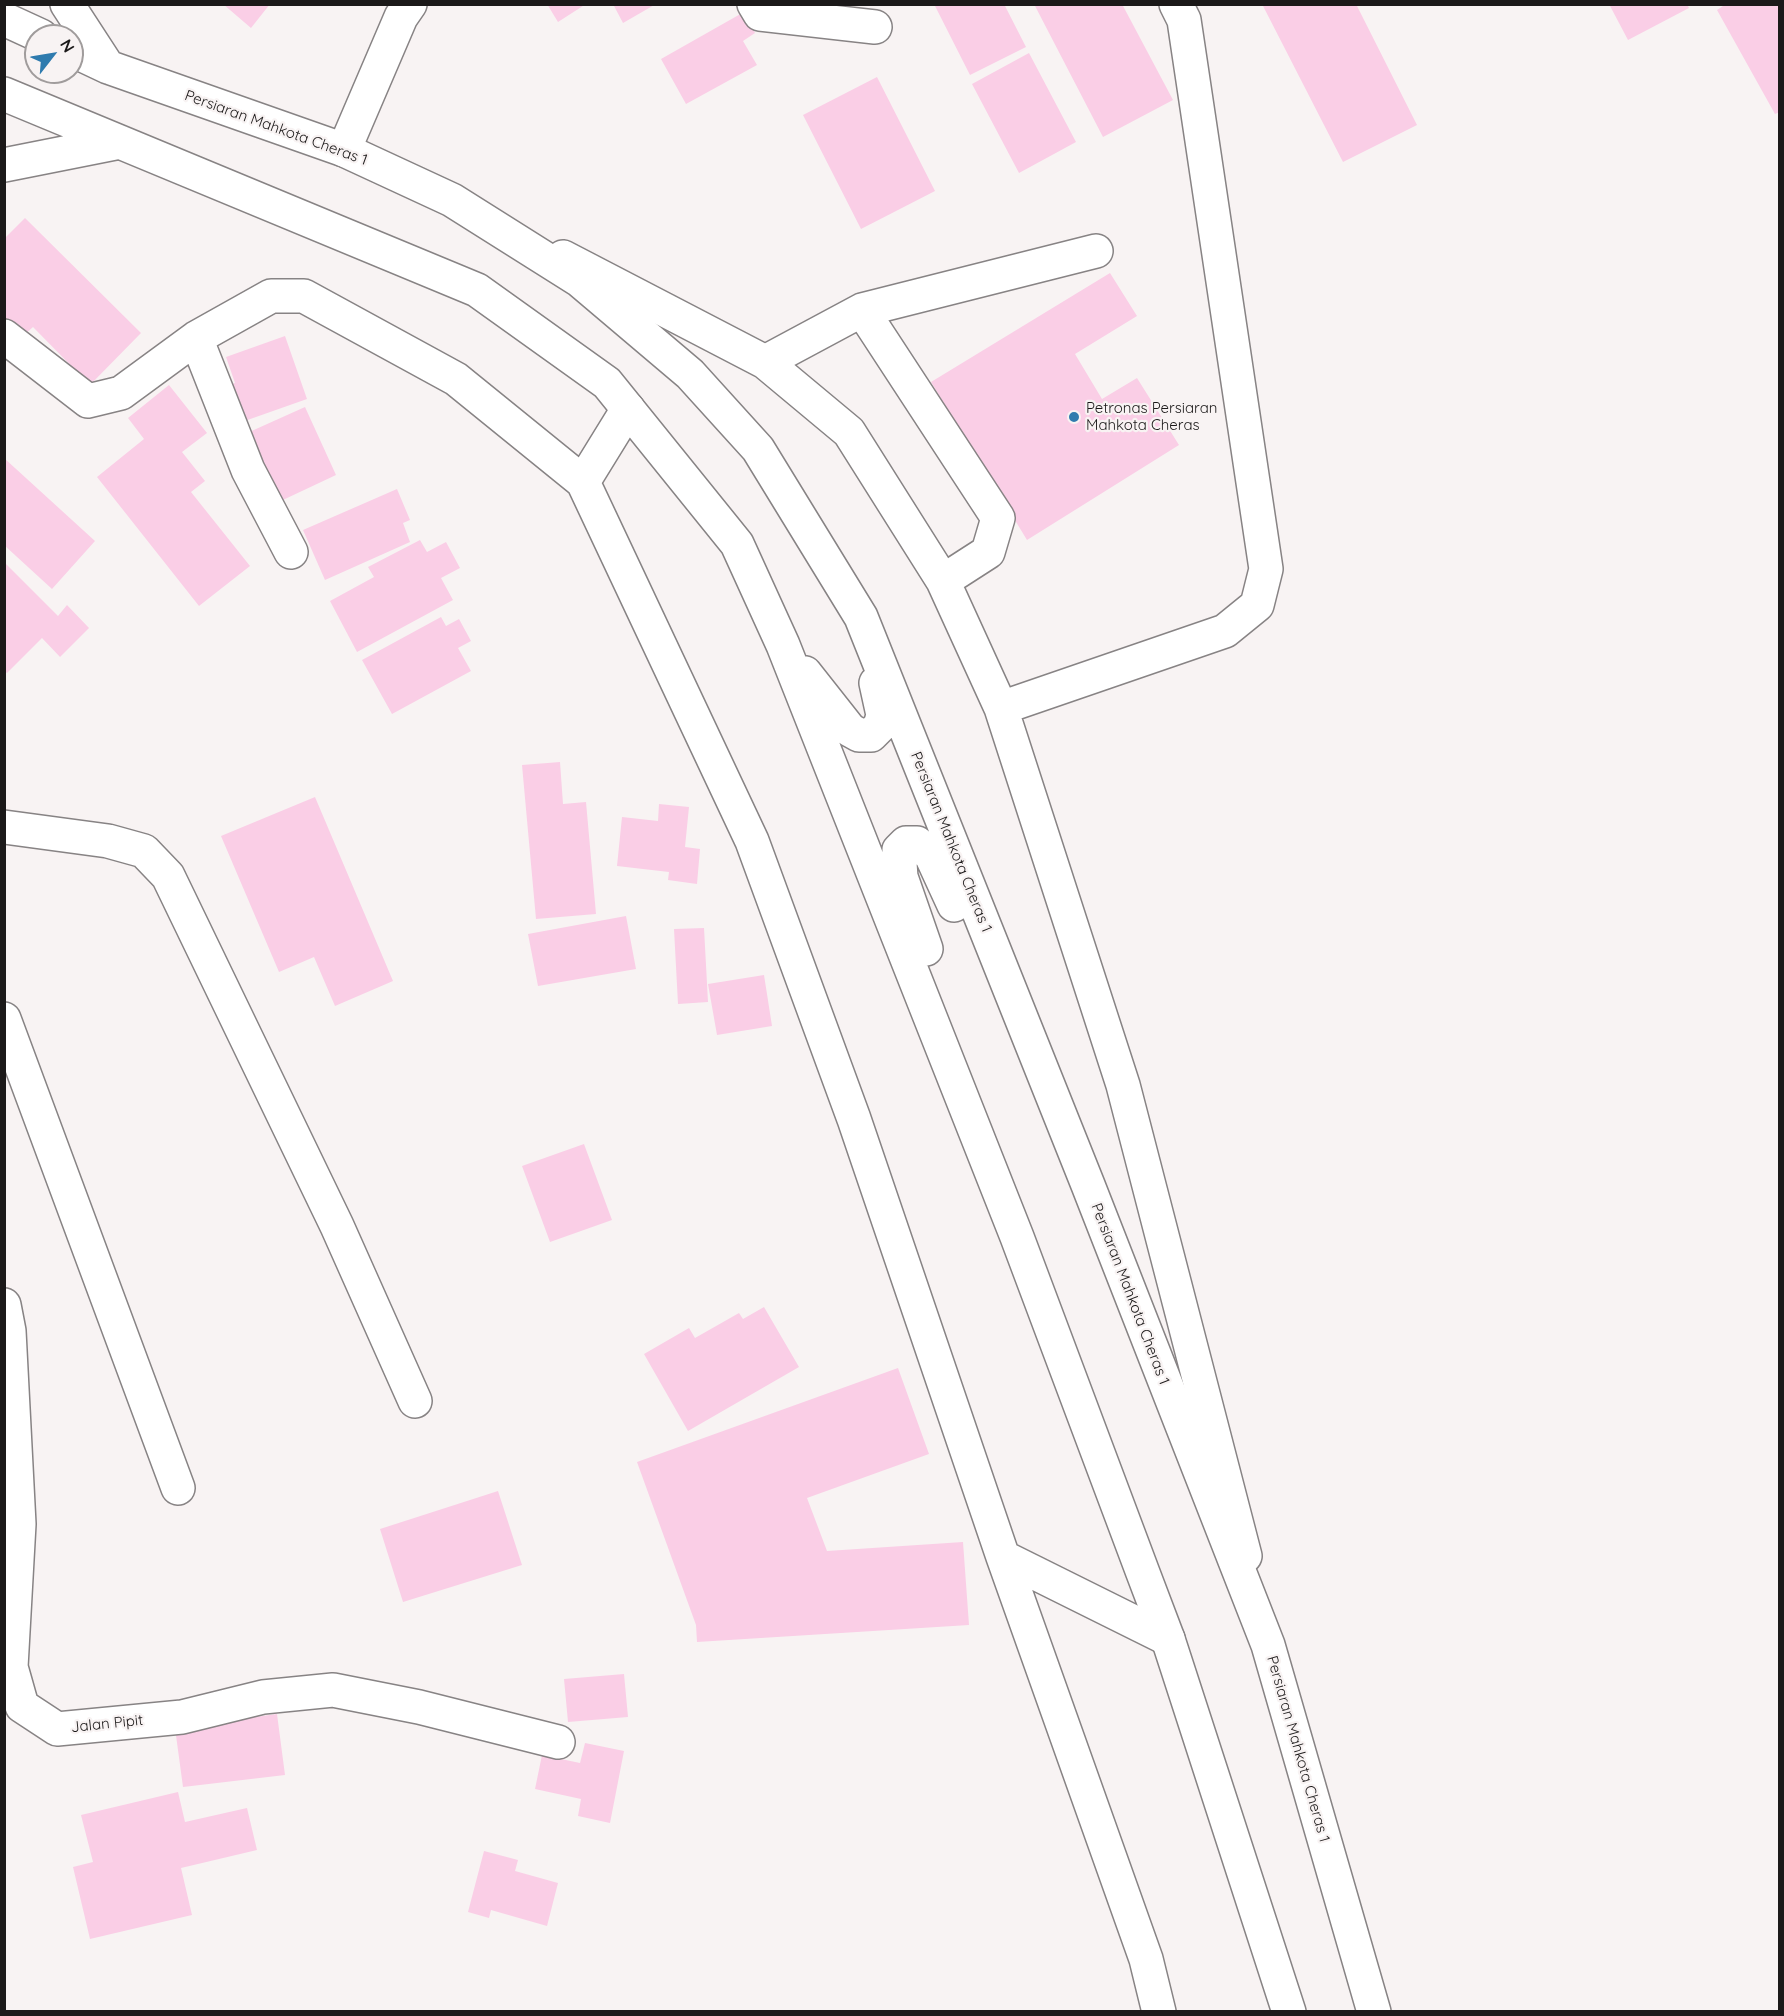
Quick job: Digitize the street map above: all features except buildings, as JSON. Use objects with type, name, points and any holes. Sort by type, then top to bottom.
[{"type":"main road","points":[[68,4],[108,67]]},
{"type":"main road","points":[[344,150],[401,17],[410,4]]},
{"type":"main road","points":[[754,4],[760,14],[874,27]]},
{"type":"main road","points":[[1001,708],[1225,631],[1257,605],[1266,569],[1184,20],[1176,4]]},
{"type":"main road","points":[[4,19],[24,28]]},
{"type":"main road","name":"Persiaran Mahkota Cheras 1","points":[[84,56],[108,67],[344,150],[452,200],[579,280],[690,374],[758,449],[861,617],[1088,1185],[1268,1645],[1374,2012]]},
{"type":"main road","points":[[4,94],[477,290],[607,383],[737,544],[783,645],[1017,1237],[1168,1639],[1289,2012]]},
{"type":"main road","points":[[4,165],[120,142]]},
{"type":"main road","points":[[452,200],[765,362],[849,432],[943,581],[1001,708],[1123,1085],[1268,1645]]},
{"type":"main road","points":[[765,362],[862,310],[1096,251]]},
{"type":"main road","points":[[4,336],[88,401],[121,393],[196,338],[271,296],[304,296],[456,379],[583,482],[752,841],[854,1119],[1003,1557],[1146,1959],[1159,2012]]},
{"type":"main road","points":[[862,310],[998,519],[988,552],[943,581]]},
{"type":"main road","points":[[196,338],[248,470],[291,552]]},
{"type":"main road","points":[[583,482],[628,410]]},
{"type":"main road","points":[[783,645],[850,730],[859,735],[871,735],[880,726],[883,715],[861,617]]},
{"type":"main road","points":[[4,827],[108,841],[144,851],[168,876],[337,1226],[415,1401]]},
{"type":"main road","points":[[1017,1237],[972,1085],[901,877],[899,850],[906,843],[917,843],[931,855],[1088,1185]]},
{"type":"main road","points":[[4,1019],[178,1488]]},
{"type":"main road","name":"Jalan Pipit","points":[[4,1305],[9,1331],[19,1524],[11,1667],[21,1706],[57,1729],[182,1716],[263,1697],[333,1690],[419,1707],[558,1742]]},
{"type":"main road","points":[[1003,1557],[1168,1639]]},
{"type":"place","name":"Petronas Persiaran Mahkota Cheras","points":[[1074,417]]}]
